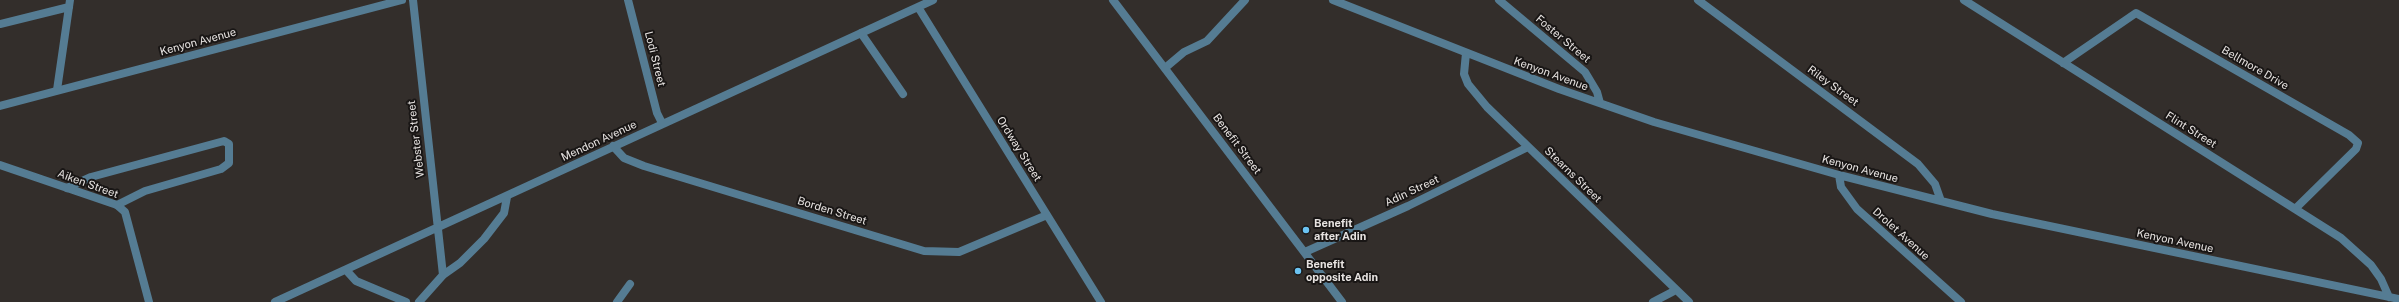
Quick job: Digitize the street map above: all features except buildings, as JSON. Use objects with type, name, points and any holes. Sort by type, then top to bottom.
[{"type":"street","name":"Kenyon Avenue","points":[[0,106],[402,0]]},
{"type":"street","name":"Webster Street","points":[[413,0],[443,274]]},
{"type":"street","name":"Lodi Street","points":[[628,0],[657,113],[662,124]]},
{"type":"street","name":"Mendon Avenue","points":[[275,302],[507,197],[613,146],[933,0]]},
{"type":"street","name":"Benefit Street","points":[[1113,0],[1342,302]]},
{"type":"street","points":[[1165,68],[1184,52],[1207,41],[1245,0]]},
{"type":"street","name":"Kenyon Avenue","points":[[1332,0],[1466,53],[1654,122],[1839,175],[1992,214],[2399,299]]},
{"type":"street","name":"Foster Street","points":[[1499,0],[1585,72],[1597,92],[1600,103]]},
{"type":"street","name":"Riley Street","points":[[1698,0],[1918,164],[1935,184],[1941,201]]},
{"type":"street","name":"Flint Street","points":[[1964,0],[2295,209],[2357,251],[2374,269],[2389,297]]},
{"type":"street","points":[[0,24],[69,4],[57,90]]},
{"type":"street","name":"Ordway Street","points":[[918,7],[1101,302]]},
{"type":"street","name":"Bellmore Drive","points":[[2063,63],[2136,13],[2349,135],[2358,143],[2356,148],[2295,209]]},
{"type":"street","points":[[861,33],[903,94]]},
{"type":"street","name":"Stearns Street","points":[[1466,53],[1464,65],[1468,84],[1487,107],[1689,302]]},
{"type":"street","points":[[68,188],[91,177],[224,141],[229,144],[229,163],[220,169],[145,191],[117,205]]},
{"type":"street","name":"Borden Street","points":[[613,146],[624,158],[644,166],[924,251],[943,254],[959,252],[1047,216]]},
{"type":"street","name":"Adin Street","points":[[1305,252],[1408,206],[1528,147]]},
{"type":"street","name":"Aiken Street","points":[[0,165],[117,205],[124,212],[149,302]]},
{"type":"street","name":"Drolet Avenue","points":[[1839,175],[1841,187],[1857,209],[1961,302]]},
{"type":"street","points":[[419,302],[443,274],[460,263],[484,239],[504,213],[507,197]]},
{"type":"street","points":[[346,270],[356,281],[406,302]]},
{"type":"street","points":[[617,302],[630,284]]},
{"type":"street","points":[[1653,302],[1676,290]]},
{"type":"place","name":"Benefit after Adin","points":[[1306,230]]},
{"type":"place","name":"Benefit opposite Adin","points":[[1298,271]]}]
